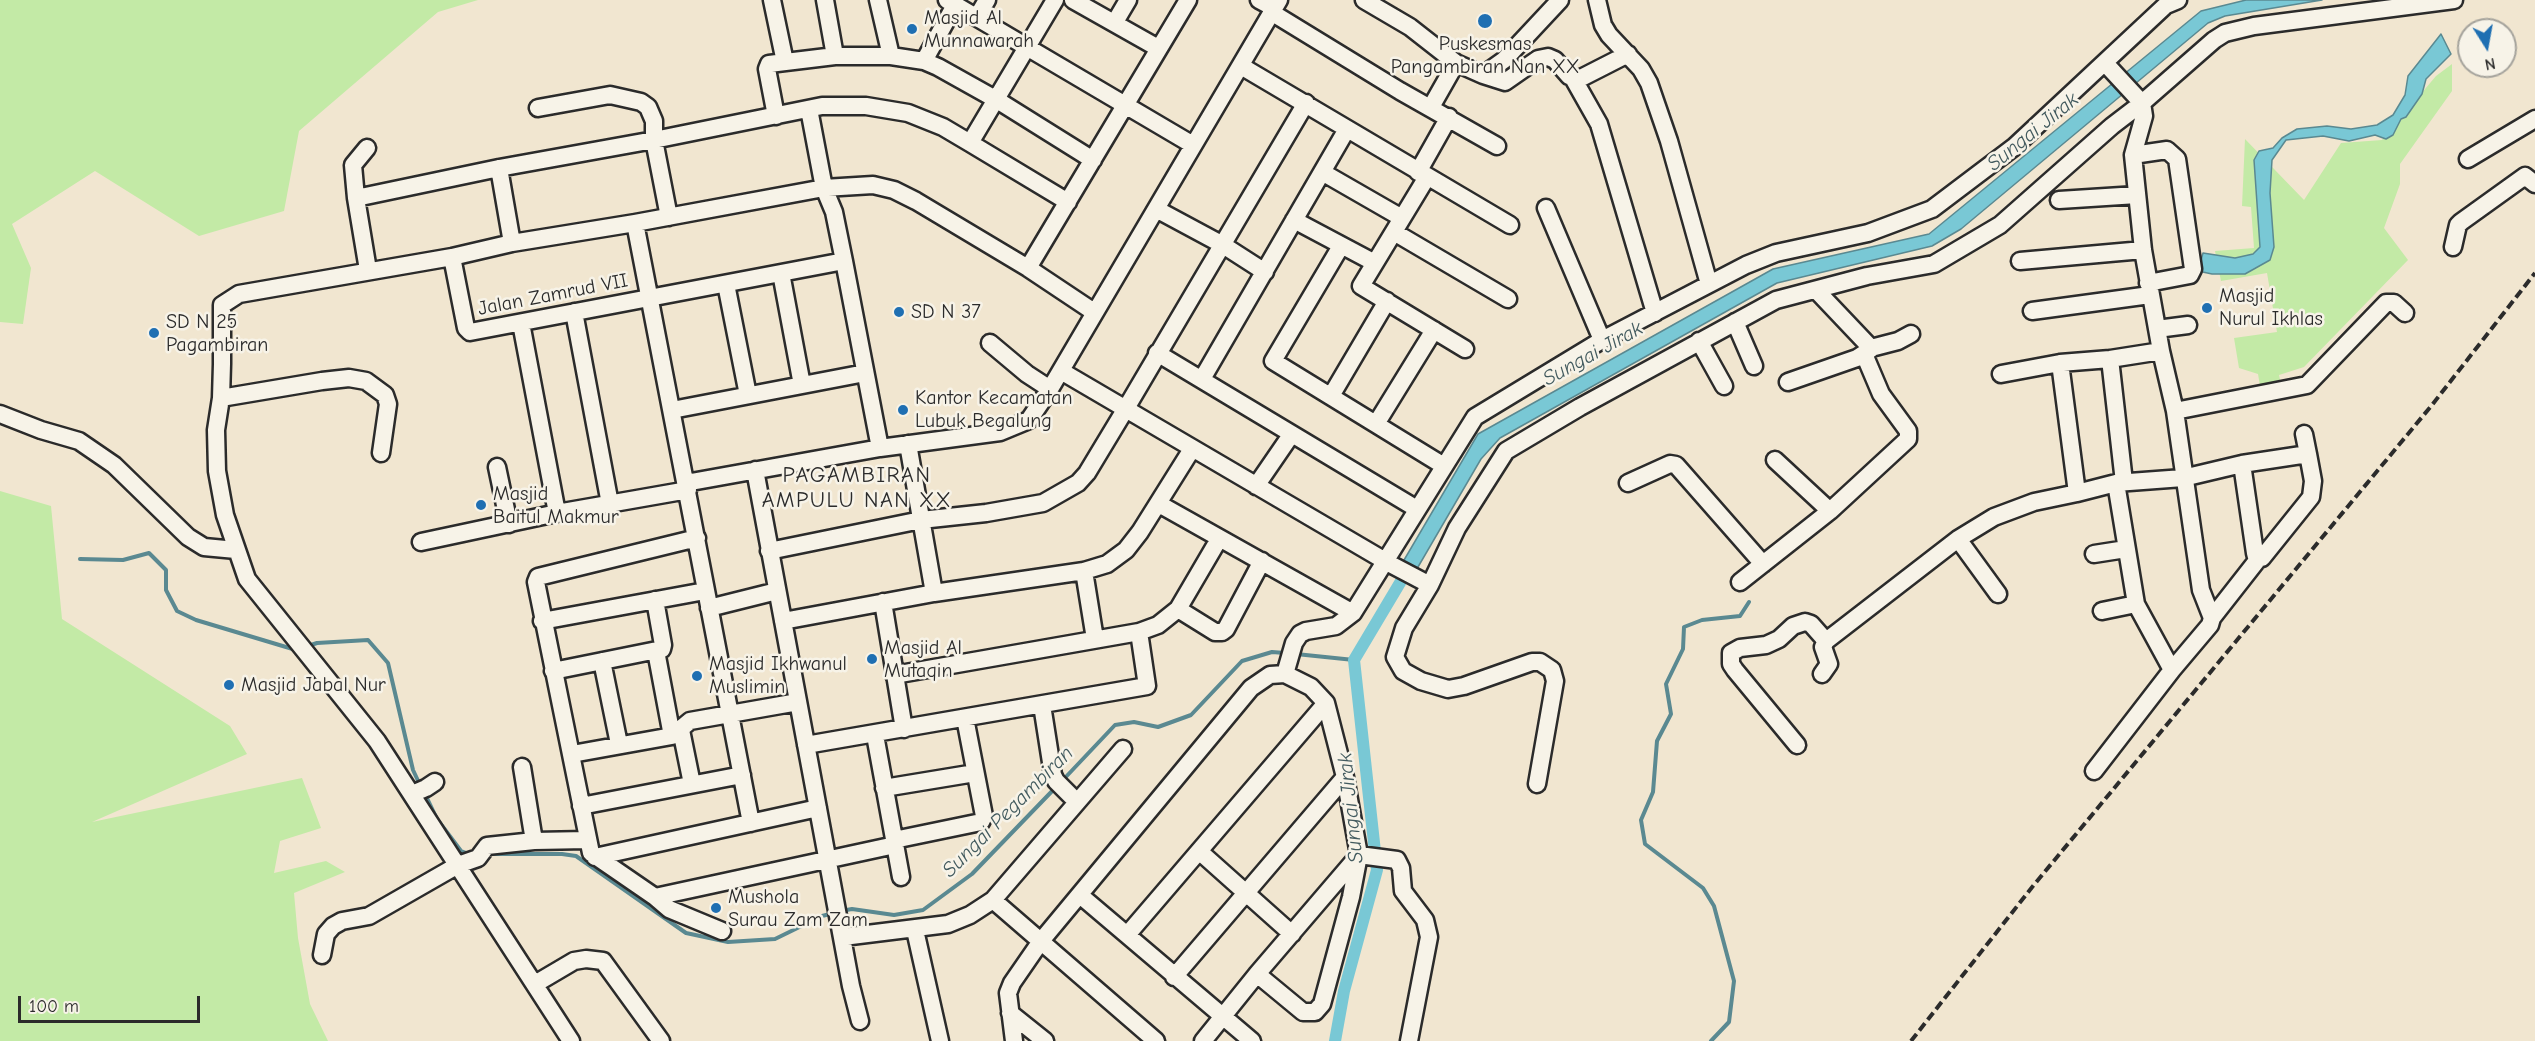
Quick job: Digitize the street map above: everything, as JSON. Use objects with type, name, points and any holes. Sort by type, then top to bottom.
[{"type":"street","points":[[772,0],[785,62]]},
{"type":"street","points":[[825,0],[835,56]]},
{"type":"street","points":[[878,0],[891,56]]},
{"type":"street","points":[[977,16],[987,0]]},
{"type":"street","points":[[970,143],[1055,0]]},
{"type":"street","points":[[1074,0],[1158,48]]},
{"type":"street","points":[[1115,22],[1128,0]]},
{"type":"street","points":[[1028,268],[1188,0]]},
{"type":"street","points":[[1364,0],[1410,27],[1456,63],[1483,75],[1505,82],[1538,59],[1548,57],[1555,60],[1573,78],[1599,124],[1655,313]]},
{"type":"street","points":[[1483,75],[1504,60],[1560,0]]},
{"type":"street","points":[[1596,0],[1603,25],[1609,35],[1641,69],[1649,83],[1669,141],[1708,284]]},
{"type":"street","points":[[1286,670],[1294,644],[1300,634],[1336,626],[1353,613],[1388,563],[1417,509],[1475,417],[1602,340],[1746,265],[1776,253],[1868,233],[1932,209],[2014,147],[2108,66],[2166,5],[2178,0]]},
{"type":"street","points":[[1537,784],[1555,681],[1552,670],[1540,662],[1532,662],[1464,686],[1448,689],[1421,681],[1403,670],[1395,657],[1404,627],[1430,585],[1457,528],[1506,451],[1699,341],[1776,300],[1867,276],[1934,264],[1960,250],[2000,225],[2112,126],[2139,99],[2225,33],[2254,26],[2454,0]]},
{"type":"street","points":[[924,61],[951,2],[1193,145]]},
{"type":"street","points":[[421,542],[610,504],[687,485],[691,482],[880,448],[1000,432],[1017,427],[1029,420],[1050,389],[1241,66],[1271,5],[1400,91],[1497,146]]},
{"type":"street","points":[[1573,78],[1586,78],[1628,54]]},
{"type":"street","points":[[776,116],[767,69],[769,64],[835,56],[891,56],[924,61],[997,100],[1093,160]]},
{"type":"street","points":[[1431,107],[1456,63]]},
{"type":"street","points":[[1241,66],[1510,225]]},
{"type":"street","points":[[2108,66],[2139,99],[2144,116],[2133,155],[2143,250],[2161,351],[2175,411],[2201,590],[2212,618]]},
{"type":"street","points":[[538,108],[610,95],[641,102],[652,113],[654,121],[654,140],[669,217]]},
{"type":"street","points":[[769,551],[921,520],[986,513],[1043,503],[1064,493],[1087,473],[1306,103]]},
{"type":"street","points":[[356,198],[499,168],[838,105],[886,108],[926,120],[970,143],[1068,202]]},
{"type":"street","points":[[810,109],[824,188],[834,212],[880,448]]},
{"type":"street","points":[[1449,117],[1398,225],[1361,286],[1465,349]]},
{"type":"street","points":[[2468,159],[2535,120]]},
{"type":"street","points":[[1202,379],[1347,129]]},
{"type":"street","points":[[367,148],[352,165],[368,270]]},
{"type":"street","points":[[2032,311],[2149,289],[2190,275],[2193,269],[2177,159],[2167,150],[2133,155]]},
{"type":"street","points":[[499,168],[512,243]]},
{"type":"street","points":[[1322,172],[1508,299]]},
{"type":"street","points":[[2453,247],[2458,225],[2461,222],[2525,176],[2535,184]]},
{"type":"street","points":[[572,1041],[458,865],[423,789],[377,741],[247,579],[225,515],[217,471],[216,430],[221,398],[222,305],[239,294],[452,257],[512,243],[824,188],[873,185],[894,190],[1028,268],[1094,312]]},
{"type":"street","points":[[2059,200],[2137,195]]},
{"type":"street","points":[[1546,208],[1602,340]]},
{"type":"street","points":[[1156,209],[1223,245],[1265,272]]},
{"type":"street","points":[[1294,220],[1375,263]]},
{"type":"street","points":[[635,223],[698,538],[705,591],[751,823]]},
{"type":"street","points":[[1341,246],[1273,361],[1444,466]]},
{"type":"street","points":[[2020,261],[2143,250]]},
{"type":"street","name":"Jalan Zamrud VII","points":[[452,257],[468,330],[471,332],[844,261]]},
{"type":"street","points":[[781,273],[802,385]]},
{"type":"street","points":[[726,284],[747,395]]},
{"type":"street","points":[[1740,582],[1830,511],[1908,439],[1908,431],[1881,394],[1868,351],[1816,290]]},
{"type":"street","points":[[1331,396],[1387,301]]},
{"type":"street","points":[[2175,411],[2307,385],[2386,303],[2394,303],[2405,313]]},
{"type":"street","points":[[574,312],[610,504]]},
{"type":"street","points":[[1735,322],[1754,366]]},
{"type":"street","points":[[521,323],[557,513]]},
{"type":"street","points":[[2157,329],[2188,325]]},
{"type":"street","points":[[1376,424],[1434,330]]},
{"type":"street","points":[[1788,382],[1857,358],[1868,351],[1911,334]]},
{"type":"street","points":[[1699,341],[1724,386]]},
{"type":"street","points":[[990,343],[1027,374],[1050,389]]},
{"type":"street","points":[[2001,374],[2060,363],[2110,359],[2161,351]]},
{"type":"street","points":[[1157,353],[1290,435],[1417,509]]},
{"type":"street","points":[[2110,359],[2126,549],[2136,604],[2172,670]]},
{"type":"street","points":[[2060,363],[2077,493]]},
{"type":"street","points":[[1060,371],[1388,563],[1430,585]]},
{"type":"street","points":[[672,410],[865,373]]},
{"type":"street","points":[[221,398],[322,381],[349,378],[366,381],[385,395],[388,404],[381,453]]},
{"type":"street","points":[[0,414],[41,430],[79,441],[114,465],[188,537],[204,547],[236,550]]},
{"type":"street","points":[[2094,771],[2210,625],[2212,618],[2259,558],[2265,556],[2311,497],[2313,481],[2304,434]]},
{"type":"street","points":[[1256,486],[1290,435]]},
{"type":"street","points":[[908,444],[934,592]]},
{"type":"street","points":[[783,621],[934,592],[1084,571],[1107,564],[1126,550],[1159,504],[1192,449]]},
{"type":"street","points":[[1822,674],[1829,664],[1823,647],[1826,641],[1958,539],[1994,517],[2034,502],[2120,483],[2183,478],[2242,464],[2308,454]]},
{"type":"street","points":[[1775,460],[1830,511]]},
{"type":"street","points":[[1628,483],[1670,464],[1676,465],[1763,564]]},
{"type":"street","points":[[2242,464],[2255,553],[2259,558]]},
{"type":"street","points":[[497,467],[509,524]]},
{"type":"street","points":[[755,470],[851,986],[860,1021]]},
{"type":"street","points":[[1159,504],[1353,613]]},
{"type":"street","points":[[698,538],[538,577],[536,582],[542,621],[572,754],[591,853],[669,909],[722,931]]},
{"type":"street","points":[[894,675],[1139,632],[1158,625],[1178,609],[1220,539]]},
{"type":"street","points":[[1958,539],[1998,594]]},
{"type":"street","points":[[2094,554],[2126,549]]},
{"type":"street","points":[[1178,609],[1215,632],[1222,632],[1226,629],[1262,561]]},
{"type":"street","points":[[1084,571],[1095,639]]},
{"type":"street","points":[[542,621],[705,591]]},
{"type":"street","points":[[709,608],[777,591]]},
{"type":"street","points":[[553,671],[662,649],[655,600]]},
{"type":"street","points":[[883,602],[904,729]]},
{"type":"street","points":[[2102,611],[2136,604]]},
{"type":"street","points":[[1797,745],[1735,670],[1731,664],[1731,653],[1740,648],[1766,645],[1779,639],[1793,626],[1805,622],[1811,624],[1826,641]]},
{"type":"street","points":[[806,745],[875,735],[1147,686],[1139,632]]},
{"type":"street","points":[[656,651],[692,784]]},
{"type":"street","points":[[602,661],[619,744]]},
{"type":"street","points":[[1257,974],[1303,1012],[1315,1012],[1319,1008],[1363,856],[1326,703],[1311,687],[1286,670]]},
{"type":"street","points":[[1014,1041],[1008,993],[1012,983],[1041,941],[1081,896],[1251,688],[1270,675],[1286,670]]},
{"type":"street","points":[[572,754],[677,733],[684,724],[690,721],[729,716],[798,702]]},
{"type":"street","points":[[1126,935],[1326,703]]},
{"type":"street","points":[[1042,705],[1051,766],[1066,792]]},
{"type":"street","points":[[655,897],[981,822],[984,816],[965,718]]},
{"type":"street","points":[[875,735],[901,877]]},
{"type":"street","points":[[843,935],[915,930],[948,924],[970,915],[993,900],[1066,792],[1123,749]]},
{"type":"street","points":[[522,767],[534,841]]},
{"type":"street","points":[[884,788],[975,773]]},
{"type":"street","points":[[581,806],[742,775]]},
{"type":"street","points":[[1174,977],[1345,777]]},
{"type":"street","points":[[595,857],[818,808]]},
{"type":"street","points":[[322,955],[326,934],[333,926],[342,921],[369,916],[483,852],[534,841],[587,840]]},
{"type":"street","points":[[1199,851],[1292,934]]},
{"type":"street","points":[[1363,856],[1397,860],[1401,867],[1403,891],[1425,920],[1429,937],[1409,1041]]},
{"type":"street","points":[[1203,1041],[1257,974],[1363,856]]},
{"type":"street","points":[[1081,896],[1251,1041]]},
{"type":"street","points":[[993,900],[1156,1041]]},
{"type":"street","points":[[915,930],[940,1041]]},
{"type":"street","points":[[535,984],[574,961],[586,959],[603,961],[661,1041]]},
{"type":"street","points":[[1010,1013],[1045,1041]]},
{"type":"green space","points":[[0,0],[478,0],[438,12],[299,131],[284,211],[199,236],[95,171],[12,224],[31,268],[23,324],[0,322]]},
{"type":"green space","points":[[2452,64],[2452,91],[2400,164],[2400,184],[2384,228],[2408,260],[2304,367],[2279,375],[2283,394],[2262,398],[2258,374],[2239,368],[2234,338],[2277,332],[2267,273],[2221,281],[2215,251],[2254,248],[2251,207],[2242,206],[2245,139],[2304,200],[2341,143],[2382,140],[2436,76]]},
{"type":"green space","points":[[0,491],[51,506],[62,619],[230,726],[247,754],[92,822],[302,778],[321,828],[280,841],[274,873],[326,861],[345,872],[294,893],[298,938],[310,1004],[328,1041],[0,1041]]},
{"type":"water","points":[[2246,0],[2322,0],[2225,16],[2208,23],[1961,229],[1932,246],[1777,283],[1500,438],[1481,459],[1411,579],[1397,572],[1478,434],[1773,269],[1929,234],[2201,11]]},
{"type":"water","points":[[2441,34],[2451,54],[2426,79],[2422,94],[2406,117],[2401,119],[2393,135],[2386,139],[2375,135],[2349,141],[2323,136],[2286,140],[2272,160],[2270,193],[2274,247],[2270,260],[2245,274],[2212,274],[2198,271],[2203,253],[2235,258],[2253,254],[2260,247],[2254,160],[2259,151],[2273,148],[2282,138],[2297,129],[2327,126],[2351,129],[2377,125],[2393,115],[2405,95],[2408,76]]},
{"type":"waterway","name":"Sungai Pegambiran","points":[[80,559],[123,560],[149,553],[166,570],[166,590],[177,611],[196,620],[296,650]]},
{"type":"waterway","name":"Sungai Jirak","points":[[1335,1041],[1344,991],[1377,870],[1354,660],[1410,566]]},
{"type":"waterway","points":[[1711,1041],[1729,1022],[1734,981],[1714,906],[1703,888],[1645,844],[1641,820],[1653,792],[1657,741],[1671,714],[1666,684],[1683,649],[1684,627],[1702,620],[1740,616],[1749,602]]},
{"type":"waterway","name":"Sungai Pegambiran","points":[[308,646],[317,643],[368,640],[388,663],[413,770],[420,785]]},
{"type":"waterway","name":"Sungai Pegambiran","points":[[1062,781],[1115,725],[1134,722],[1158,727],[1191,715],[1242,661],[1272,652],[1285,653]]},
{"type":"waterway","name":"Sungai Pegambiran","points":[[1296,654],[1354,660]]},
{"type":"waterway","name":"Sungai Pegambiran","points":[[841,911],[852,909],[894,915],[923,910],[972,874],[1057,786]]},
{"type":"waterway","name":"Sungai Pegambiran","points":[[425,794],[437,819],[461,851],[469,854]]},
{"type":"waterway","name":"Sungai Pegambiran","points":[[488,854],[576,856],[686,933],[728,942],[775,939],[822,916],[834,913]]},
{"type":"railway","points":[[1911,1041],[2033,886],[2432,405],[2535,273]]},
{"type":"place","name":"Puskesmas Pangambiran Nan XX","points":[[1485,21]]},
{"type":"place","name":"Masjid Al Munnawarah","points":[[912,29]]},
{"type":"place","name":"Masjid Nurul Ikhlas","points":[[2207,308]]},
{"type":"place","name":"SD N 37","points":[[899,312]]},
{"type":"place","name":"SD N 25 Pagambiran","points":[[154,333]]},
{"type":"place","name":"Kantor Kecamatan Lubuk Begalung","points":[[903,410]]},
{"type":"place","name":"Masjid Baitul Makmur","points":[[481,505]]},
{"type":"place","name":"Masjid Al Mutaqin","points":[[872,659]]},
{"type":"place","name":"Masjid Ikhwanul Muslimin","points":[[697,676]]},
{"type":"place","name":"Masjid Jabal Nur","points":[[229,685]]},
{"type":"place","name":"Mushola Surau Zam Zam","points":[[716,908]]},
{"type":"district","name":"PAGAMBIRAN AMPULU NAN XX","points":[[857,488]]}]
